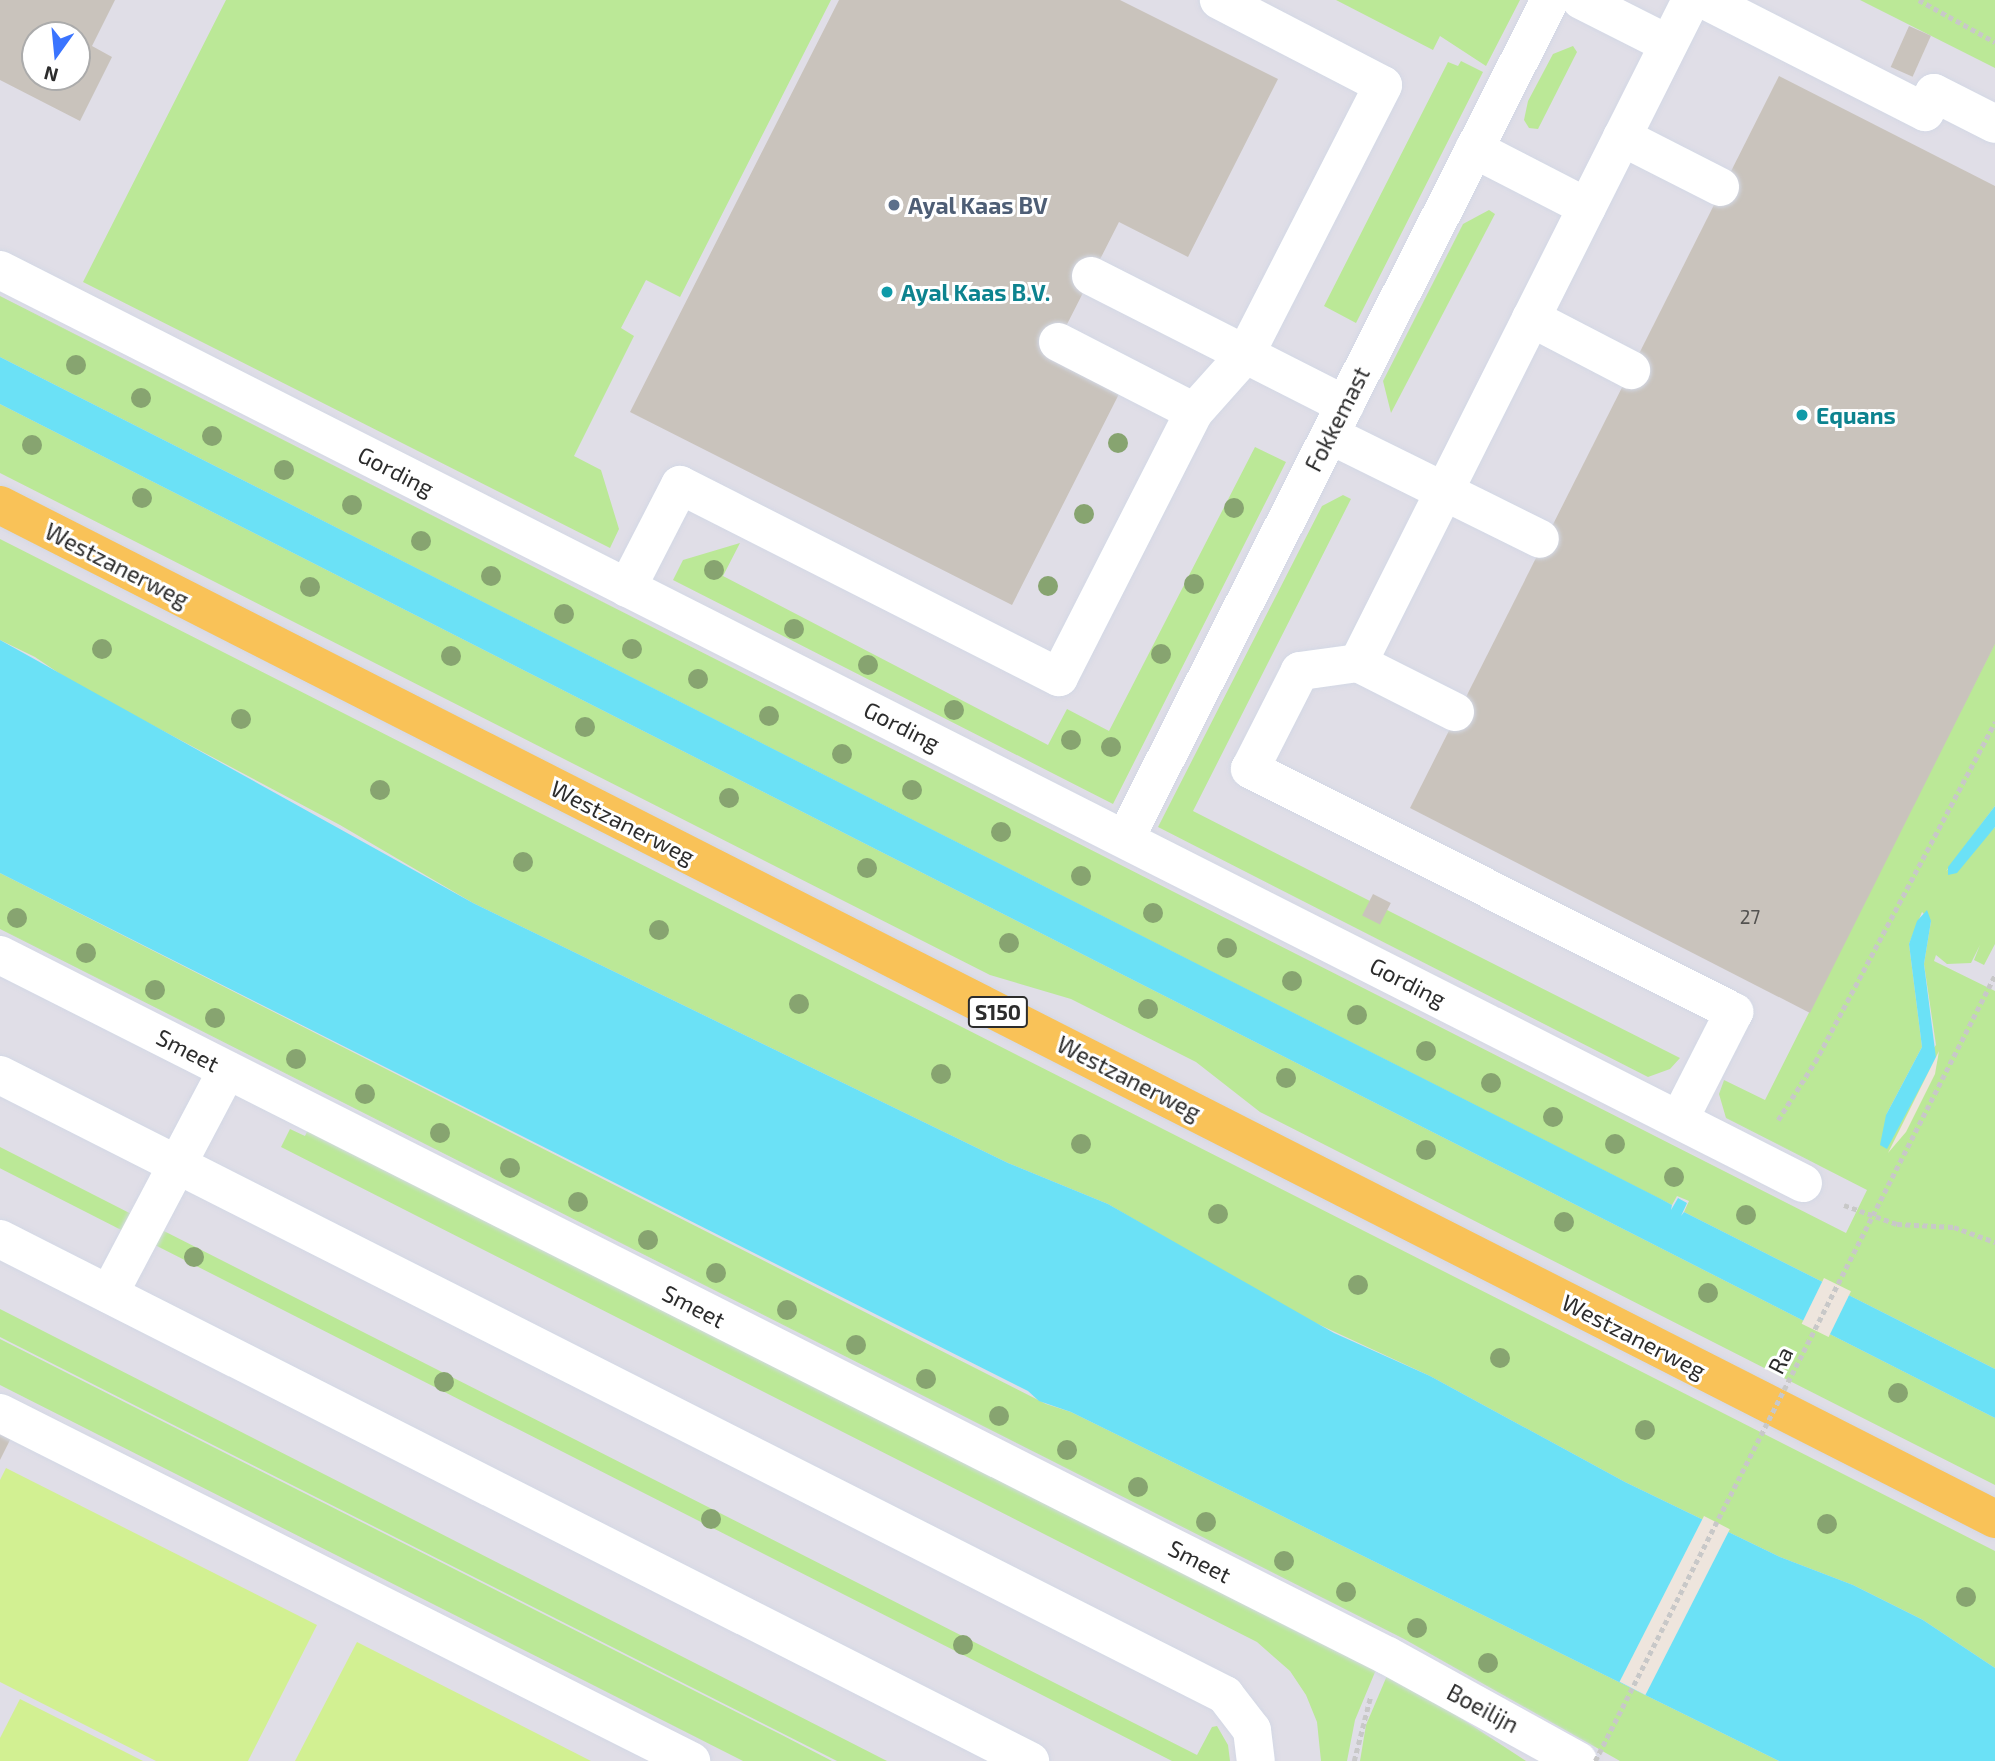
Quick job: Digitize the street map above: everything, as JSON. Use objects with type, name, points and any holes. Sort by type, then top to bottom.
[{"type":"main road","name":"Westzanerweg","points":[[0,505],[1995,1519]]},
{"type":"street","points":[[627,588],[680,485],[1059,677],[1194,412],[1245,355],[1383,85],[1219,0]]},
{"type":"street","name":"Fokkemast","points":[[1125,839],[1549,0]]},
{"type":"street","points":[[1581,0],[1668,44]]},
{"type":"street","points":[[1358,663],[1690,0]]},
{"type":"street","points":[[1704,0],[1924,112],[1934,93],[1995,124]]},
{"type":"street","points":[[1622,136],[1720,187]]},
{"type":"street","points":[[1474,149],[1587,207]]},
{"type":"street","name":"Gording","points":[[0,270],[1803,1184]]},
{"type":"street","points":[[1091,276],[1245,355],[1444,492],[1540,539]]},
{"type":"street","points":[[1531,318],[1631,370]]},
{"type":"street","points":[[1058,342],[1194,412]]},
{"type":"street","points":[[1455,712],[1358,663],[1300,671],[1250,769],[1734,1012],[1679,1120]]},
{"type":"street","name":"Smeet","points":[[0,955],[1388,1656]]},
{"type":"street","points":[[109,1294],[168,1161],[216,1065]]},
{"type":"street","points":[[0,1075],[1225,1695],[1252,1730],[1256,1761]]},
{"type":"street","points":[[0,1239],[1030,1761]]},
{"type":"street","points":[[0,1413],[691,1761]]},
{"type":"street","name":"Boeilijn","points":[[1388,1656],[1578,1761]]},
{"type":"path","points":[[1919,0],[1995,43]]},
{"type":"path","points":[[1750,1157],[1815,1062],[1995,722]]},
{"type":"path","name":"Ra","points":[[1595,1761],[1995,975]]},
{"type":"path","points":[[1803,1184],[1864,1214],[1897,1224],[1954,1227],[1995,1242]]},
{"type":"path","points":[[1354,1761],[1362,1719],[1388,1656]]},
{"type":"shaded area","points":[[0,0],[1995,0],[1995,1761],[0,1761]]},
{"type":"green space","points":[[226,0],[831,0],[680,297],[646,280],[621,328],[634,336],[574,456],[601,470],[619,529],[610,548],[83,282]]},
{"type":"green space","points":[[1336,0],[1520,0],[1486,66],[1440,36],[1433,50]]},
{"type":"green space","points":[[1860,0],[1995,0],[1995,68]]},
{"type":"green space","points":[[1573,46],[1577,52],[1538,129],[1529,128],[1524,120],[1528,101],[1553,54]]},
{"type":"green space","points":[[1461,61],[1483,72],[1356,323],[1324,306],[1448,62],[1458,66]]},
{"type":"green space","points":[[1489,210],[1495,214],[1391,413],[1383,381],[1463,224]]},
{"type":"green space","points":[[0,296],[1846,1233],[1867,1190],[1726,1118],[1719,1094],[1724,1080],[1765,1100],[1995,643],[1995,806],[1946,871],[1995,827],[1995,944],[1984,965],[1974,960],[1980,945],[1971,963],[1947,964],[1936,955],[1934,961],[1995,991],[1995,1369],[1684,1212],[1689,1201],[1677,1196],[1672,1205],[0,357]],"holes":[[[1922,912],[1931,921],[1924,964],[1936,1045],[1886,1115],[1922,1047],[1909,944]]]},
{"type":"green space","points":[[0,404],[1995,1418],[1995,1485],[1260,1112],[1196,1062],[1071,999],[990,975],[0,473]]},
{"type":"green space","points":[[1255,447],[1286,462],[1113,804],[673,580],[683,560],[740,543],[723,576],[1048,745],[1067,709],[1109,731]]},
{"type":"green space","points":[[1343,495],[1351,499],[1193,811],[1370,901],[1363,916],[1387,910],[1680,1058],[1670,1069],[1648,1077],[1158,827],[1322,506]]},
{"type":"green space","points":[[0,539],[1995,1551],[1995,1668],[1923,1620],[1853,1585],[1780,1557],[1625,1482],[1430,1376],[1294,1313],[1108,1204],[1008,1163],[473,903],[340,825],[75,684],[35,657],[0,640]]},
{"type":"green space","points":[[0,873],[1046,1404],[1071,1412],[1779,1761],[1620,1761],[1404,1639],[0,929]]},
{"type":"green space","points":[[313,1119],[1378,1665],[1355,1720],[1347,1761],[1321,1761],[1317,1722],[1306,1695],[1290,1671],[1257,1642],[281,1147],[290,1129],[305,1136]]},
{"type":"green space","points":[[0,1147],[132,1214],[123,1231],[0,1168]]},
{"type":"green space","points":[[160,1229],[1197,1755],[1212,1727],[1217,1726],[1228,1745],[1230,1761],[1172,1761],[153,1244]]},
{"type":"green space","points":[[0,1309],[887,1761],[837,1761],[0,1337]]},
{"type":"green space","points":[[0,1339],[832,1761],[743,1761],[0,1385]]},
{"type":"green space","points":[[6,1468],[317,1625],[248,1761],[156,1761],[0,1682],[0,1480]]},
{"type":"green space","points":[[357,1642],[591,1761],[295,1761]]},
{"type":"green space","points":[[1389,1671],[1526,1761],[1360,1761],[1366,1725]]},
{"type":"green space","points":[[20,1699],[143,1761],[0,1761],[0,1738]]},
{"type":"water","points":[[0,357],[1659,1198],[1672,1205],[1671,1210],[1678,1198],[1687,1203],[1681,1216],[1684,1212],[1995,1369],[1995,1418],[0,404]]},
{"type":"water","points":[[0,640],[473,903],[1008,1163],[1108,1204],[1334,1333],[1430,1376],[1625,1482],[1780,1557],[1853,1585],[1923,1620],[1995,1668],[1995,1761],[1779,1761],[1071,1412],[1039,1401],[1028,1391],[0,873]]},
{"type":"water","points":[[1995,806],[1995,827],[1957,873],[1948,875],[1948,867]]},
{"type":"water","points":[[1927,910],[1931,921],[1924,964],[1936,1058],[1887,1149],[1880,1145],[1886,1115],[1922,1047],[1909,944],[1917,921]]},
{"type":"pier","points":[[1939,1051],[1935,1074],[1906,1132],[1888,1153]]},
{"type":"pier","points":[[1824,1278],[1851,1291],[1829,1337],[1802,1324]]},
{"type":"pier","points":[[1704,1516],[1730,1529],[1645,1695],[1620,1682]]},
{"type":"building","points":[[0,0],[115,0],[92,46],[112,57],[80,121],[21,91],[91,91],[91,21],[21,21],[21,91],[0,80]]},
{"type":"building","name":"Ayal Kaas B.V.","points":[[839,0],[1120,0],[1278,79],[1188,257],[1119,222],[1058,342],[1119,394],[1012,605],[630,412]]},
{"type":"building","points":[[1909,26],[1931,36],[1913,77],[1891,67]]},
{"type":"building","name":"Equans","points":[[1779,76],[1995,186],[1995,644],[1810,1013],[1410,808]]},
{"type":"building","points":[[1373,894],[1391,903],[1380,924],[1362,915]]},
{"type":"building","points":[[0,1430],[12,1436],[0,1460]]},
{"type":"place","name":"Ayal Kaas BV","points":[[894,205]]},
{"type":"place","name":"Ayal Kaas B.V.","points":[[887,292]]},
{"type":"place","name":"Equans","points":[[1802,415]]}]
